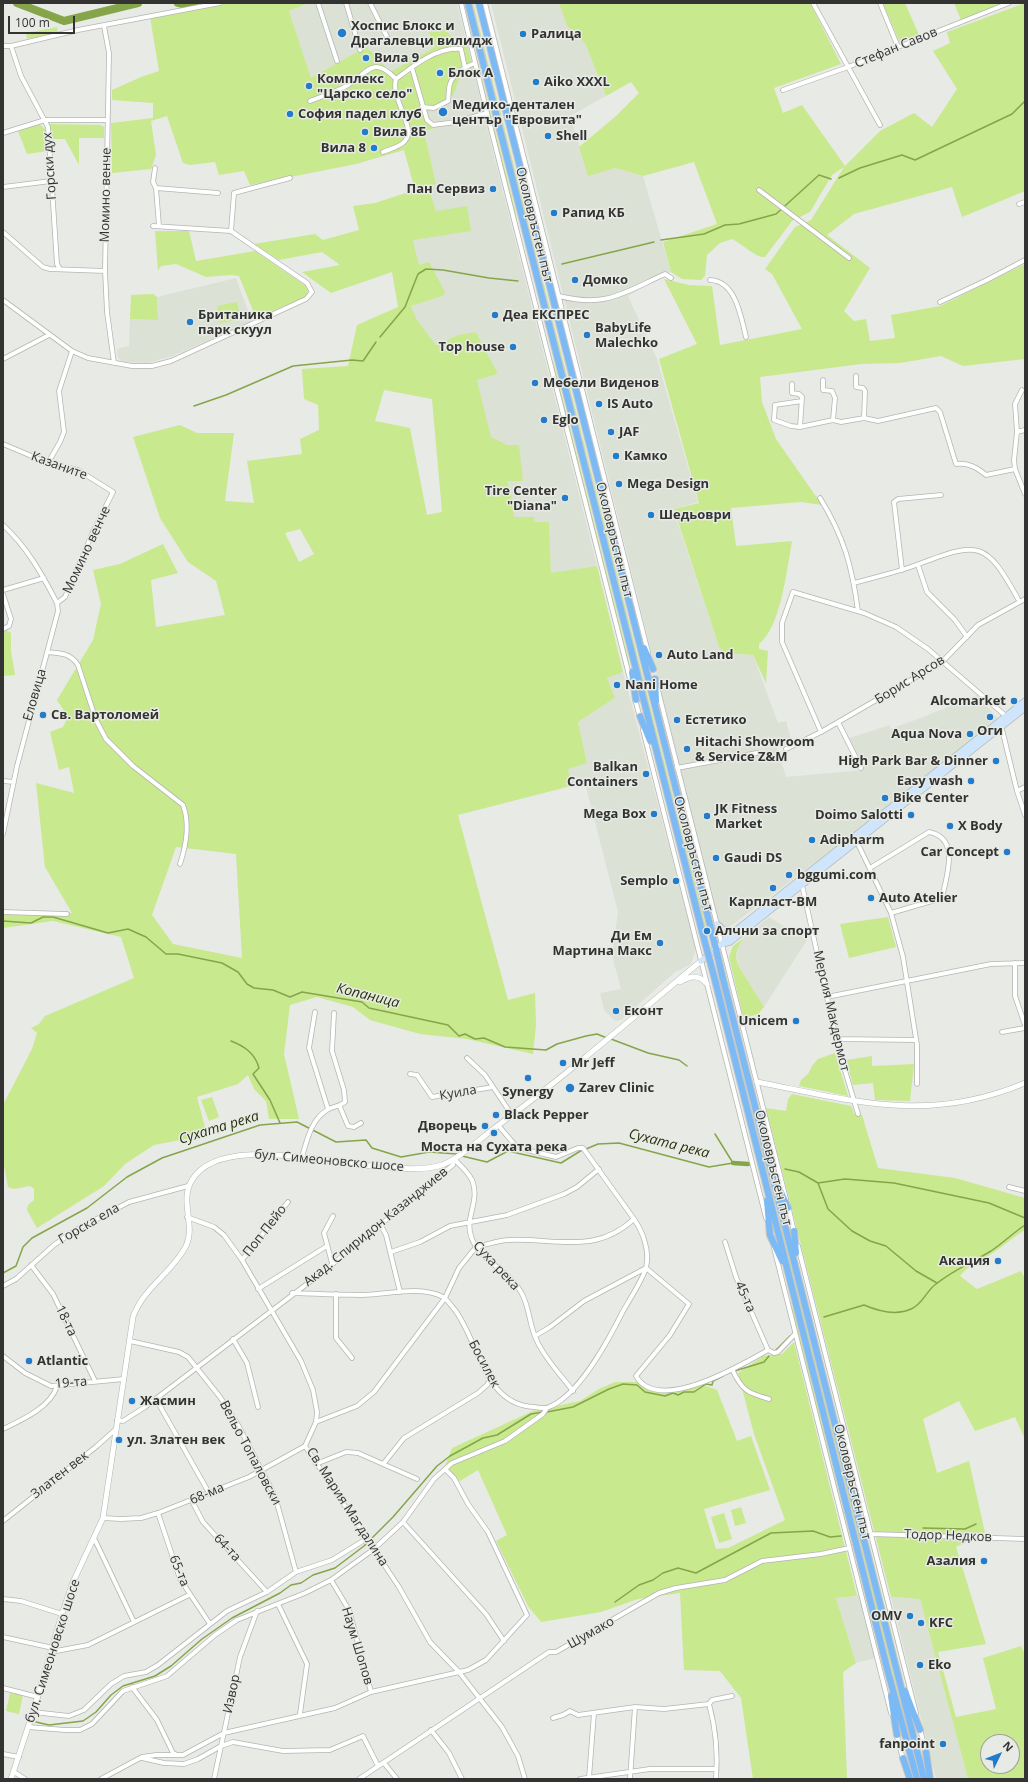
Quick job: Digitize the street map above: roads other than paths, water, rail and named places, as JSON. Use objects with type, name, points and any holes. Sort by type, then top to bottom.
[{"type":"highway","name":"Околовръстен път","points":[[478,3],[520,176],[799,1274],[924,1779]]},
{"type":"highway","name":"Околовръстен път","points":[[468,4],[658,761],[715,980],[888,1672],[917,1779]]},
{"type":"highway","points":[[636,630],[653,669]]},
{"type":"highway","points":[[629,645],[636,700]]},
{"type":"highway","points":[[655,680],[657,715]]},
{"type":"highway","points":[[640,716],[658,761]]},
{"type":"highway","points":[[774,1177],[788,1208]]},
{"type":"highway","points":[[765,1179],[770,1235],[789,1277]]},
{"type":"highway","points":[[794,1231],[799,1274]]},
{"type":"highway","points":[[896,1665],[920,1730]]},
{"type":"highway","points":[[888,1672],[897,1735]]},
{"type":"highway","points":[[926,1752],[931,1779]]},
{"type":"highway","points":[[903,1758],[909,1779]]},
{"type":"main road","name":"бул. Симеоновско шосе","points":[[722,944],[730,942],[857,842],[1001,724],[1025,701]]},
{"type":"main road","name":"бул. Симеоновско шосе","points":[[1008,718],[1025,708]]},
{"type":"main road","name":"бул. Симеоновско шосе","points":[[701,961],[722,944],[726,938],[1001,724]]},
{"type":"main road","points":[[717,924],[724,930],[735,931]]},
{"type":"street","points":[[3,46],[11,46],[78,30],[220,3]]},
{"type":"street","points":[[318,3],[337,61]]},
{"type":"street","points":[[346,3],[360,50]]},
{"type":"street","points":[[370,3],[387,37]]},
{"type":"street","points":[[461,3],[487,113],[903,1758]]},
{"type":"street","name":"Околовръстен път","points":[[485,3],[926,1752]]},
{"type":"street","points":[[813,3],[880,125]]},
{"type":"street","points":[[880,3],[898,47]]},
{"type":"street","name":"Стефан Савов","points":[[783,90],[848,67],[1009,3]]},
{"type":"street","name":"Момино венче","points":[[104,26],[109,53],[105,271],[107,312],[114,363]]},
{"type":"street","name":"Горски дух","points":[[11,46],[21,76],[48,128],[57,264],[60,269]]},
{"type":"street","points":[[383,152],[402,144],[407,140],[409,128],[394,92],[396,79],[444,50],[453,48],[461,49],[465,68]]},
{"type":"street","points":[[422,107],[434,108],[448,101],[450,84],[454,78],[465,68],[475,63]]},
{"type":"street","points":[[310,101],[346,86],[369,68],[377,66],[383,68],[396,79]]},
{"type":"street","points":[[412,68],[426,120],[433,125],[456,122],[487,113]]},
{"type":"street","points":[[3,133],[45,120],[107,120]]},
{"type":"street","points":[[155,168],[153,182],[156,188],[159,226]]},
{"type":"street","points":[[232,231],[234,193],[290,178]]},
{"type":"street","points":[[3,187],[51,181]]},
{"type":"street","points":[[156,188],[218,193]]},
{"type":"street","points":[[759,190],[850,258]]},
{"type":"street","points":[[1019,204],[1025,202]]},
{"type":"street","points":[[3,300],[49,336],[72,351],[88,358],[114,363],[132,366],[152,366],[171,361],[306,299],[312,292],[311,287],[232,231],[153,226]]},
{"type":"street","points":[[3,232],[44,267],[105,271]]},
{"type":"street","points":[[940,302],[1025,260]]},
{"type":"street","points":[[559,296],[583,301],[605,300],[615,298],[665,274],[671,278]]},
{"type":"street","points":[[710,280],[718,282],[735,295],[746,337]]},
{"type":"street","points":[[3,359],[49,336]]},
{"type":"street","points":[[48,463],[64,432],[59,390],[72,351]]},
{"type":"street","points":[[856,376],[856,386],[863,388],[865,391],[864,418]]},
{"type":"street","points":[[823,380],[823,390],[832,391],[834,395],[833,420]]},
{"type":"street","points":[[792,384],[792,393],[799,394],[802,401],[800,427]]},
{"type":"street","points":[[1022,390],[1015,404],[1017,432],[1014,460],[1015,469],[1025,494]]},
{"type":"street","points":[[802,401],[776,404],[774,406],[776,422],[800,427],[833,420],[841,422],[864,418],[878,421],[936,408],[940,412],[956,464],[975,466],[986,475],[1015,469]]},
{"type":"street","points":[[1017,432],[1025,430]]},
{"type":"street","name":"Казаните","points":[[3,444],[48,463],[78,470],[113,492]]},
{"type":"street","name":"Момино венче","points":[[57,603],[65,597],[93,532],[113,492]]},
{"type":"street","points":[[902,570],[894,502],[898,500],[941,496]]},
{"type":"street","points":[[820,498],[840,533],[854,583],[858,611]]},
{"type":"street","points":[[3,525],[22,544],[44,578],[57,603]]},
{"type":"street","points":[[854,583],[918,565],[943,554],[966,549],[982,552],[992,560],[1005,576],[1018,599]]},
{"type":"street","points":[[918,565],[927,592],[955,620],[967,636]]},
{"type":"street","points":[[3,590],[44,578]]},
{"type":"street","points":[[821,732],[782,642],[782,623],[793,592],[858,611],[896,627],[942,662],[1008,718]]},
{"type":"street","points":[[3,594],[11,619],[9,626],[3,629]]},
{"type":"street","name":"Борис Арсов","points":[[786,748],[821,732],[942,662],[967,636],[986,620],[1025,599]]},
{"type":"street","name":"Еловица","points":[[3,834],[28,721],[58,611],[57,603]]},
{"type":"street","points":[[47,652],[66,654],[73,658],[78,665],[96,720],[106,739],[134,766],[183,805],[186,812],[186,840],[184,854],[180,864]]},
{"type":"street","points":[[838,722],[860,768]]},
{"type":"street","points":[[1001,724],[1017,791],[1025,815]]},
{"type":"street","points":[[677,768],[757,753]]},
{"type":"street","points":[[3,781],[14,782]]},
{"type":"street","points":[[1017,791],[1025,787]]},
{"type":"street","points":[[870,868],[923,834],[929,832],[933,832],[944,842],[950,853],[942,898],[891,913]]},
{"type":"street","points":[[857,842],[891,913],[908,980],[916,1040],[917,1084]]},
{"type":"street","name":"Мерсия Макдермот","points":[[802,885],[836,1039],[858,1114]]},
{"type":"street","points":[[3,912],[67,914]]},
{"type":"street","name":"бул. Симеоновско шосе","points":[[11,1779],[73,1582],[103,1518],[133,1317],[137,1306],[186,1247],[189,1236],[186,1198],[188,1186],[194,1176],[206,1166],[237,1155],[249,1154],[302,1157],[414,1169],[442,1165],[454,1159],[512,1115],[611,1036],[701,961]]},
{"type":"street","points":[[1002,1032],[1025,1027],[1015,996],[1015,963]]},
{"type":"street","points":[[827,997],[991,964],[1025,963]]},
{"type":"street","points":[[668,989],[692,977],[703,979],[707,984]]},
{"type":"street","points":[[315,1012],[309,1048],[328,1109]]},
{"type":"street","points":[[302,1157],[312,1126],[328,1109],[340,1107],[345,1102],[346,1097],[332,1051],[334,1013]]},
{"type":"street","points":[[836,1039],[916,1040]]},
{"type":"street","points":[[467,1058],[485,1075],[512,1115]]},
{"type":"street","name":"Куила","points":[[410,1074],[417,1075],[432,1097],[493,1087]]},
{"type":"street","points":[[757,1082],[854,1102],[895,1106],[946,1104],[990,1095],[1025,1083]]},
{"type":"street","points":[[340,1107],[348,1126],[354,1127],[361,1123]]},
{"type":"street","points":[[28,1727],[80,1730],[92,1724],[104,1714],[115,1698],[123,1691],[132,1687],[151,1683],[167,1676],[215,1635],[237,1620],[305,1593],[331,1580],[374,1550],[403,1522],[418,1499],[445,1468],[452,1463],[505,1441],[543,1414],[547,1408],[564,1399],[573,1391],[604,1349],[646,1268],[645,1242],[642,1231],[585,1150],[578,1148],[556,1157],[527,1150],[515,1145],[498,1125]]},
{"type":"street","points":[[454,1159],[471,1178],[475,1191],[475,1203],[469,1222]]},
{"type":"street","name":"Акад. Спиридон Казанджиев","points":[[292,1293],[332,1263],[453,1165],[454,1159]]},
{"type":"street","points":[[391,1252],[420,1242],[450,1226],[507,1215],[564,1194],[577,1187],[598,1169]]},
{"type":"street","name":"Горска ела","points":[[3,1286],[11,1283],[74,1231],[115,1208],[129,1202],[188,1186]]},
{"type":"street","points":[[1009,1187],[1025,1191]]},
{"type":"street","name":"Поп Пейо","points":[[242,1260],[288,1202]]},
{"type":"street","points":[[332,1263],[324,1233],[333,1216]]},
{"type":"street","name":"Св. Мария Магдалина","points":[[187,1217],[214,1227],[224,1235],[242,1260],[301,1362],[313,1390],[317,1412],[316,1422],[305,1446],[400,1587],[430,1642],[459,1672],[502,1727],[518,1756],[525,1779]]},
{"type":"street","points":[[316,1422],[357,1406],[374,1392],[445,1298],[460,1268],[476,1247],[508,1240],[584,1242],[600,1240],[614,1235],[634,1219]]},
{"type":"street","name":"Суха река","points":[[469,1222],[468,1229],[476,1247],[512,1280],[521,1291],[527,1304],[538,1343],[573,1391]]},
{"type":"street","points":[[380,1224],[386,1235],[400,1292]]},
{"type":"street","name":"45-та","points":[[725,1242],[736,1277],[768,1350]]},
{"type":"street","points":[[258,1289],[327,1246]]},
{"type":"street","name":"18-та","points":[[31,1265],[53,1294],[95,1380]]},
{"type":"street","points":[[646,1268],[689,1304],[670,1335],[636,1376],[640,1382],[650,1388],[665,1390],[701,1384],[768,1350],[774,1353],[778,1352],[795,1334]]},
{"type":"street","points":[[535,1336],[550,1327],[584,1301],[646,1268]]},
{"type":"street","points":[[117,1420],[123,1421],[156,1399],[292,1293],[364,1295],[424,1291],[445,1298]]},
{"type":"street","points":[[336,1294],[336,1338],[352,1358]]},
{"type":"street","name":"Босилек","points":[[445,1298],[462,1319],[490,1380],[497,1391],[514,1404],[528,1407],[547,1408]]},
{"type":"street","points":[[233,1339],[247,1363],[258,1407]]},
{"type":"street","name":"Вельо Топаловски","points":[[130,1341],[178,1352],[188,1357],[224,1403],[278,1502],[296,1572]]},
{"type":"street","name":"19-та","points":[[3,1356],[25,1373],[40,1381],[57,1386],[95,1380],[124,1379]]},
{"type":"street","points":[[732,1369],[740,1386],[746,1391],[769,1399]]},
{"type":"street","points":[[384,1463],[404,1438],[478,1393],[488,1385],[490,1380]]},
{"type":"street","points":[[3,1429],[28,1416],[49,1400],[54,1394],[57,1386]]},
{"type":"street","points":[[156,1399],[209,1493]]},
{"type":"street","name":"Златен век","points":[[3,1521],[116,1429]]},
{"type":"street","name":"68-ма","points":[[103,1518],[141,1518],[158,1514],[261,1470],[305,1446]]},
{"type":"street","points":[[316,1464],[346,1452],[358,1453],[418,1479]]},
{"type":"street","points":[[101,1779],[142,1757],[156,1755],[183,1755],[224,1733],[300,1714],[341,1706],[370,1692],[459,1672],[480,1664],[504,1641],[527,1615],[488,1532],[468,1504],[454,1478],[445,1468]]},
{"type":"street","name":"64-та","points":[[192,1500],[203,1522],[267,1592]]},
{"type":"street","name":"65-та","points":[[158,1514],[180,1579],[189,1595],[210,1624]]},
{"type":"street","points":[[403,1522],[486,1614],[504,1641]]},
{"type":"street","name":"Тодор Недков","points":[[871,1534],[1025,1539]]},
{"type":"street","points":[[94,1538],[134,1622]]},
{"type":"street","points":[[33,1712],[69,1716],[84,1710],[111,1684],[124,1676],[146,1672],[158,1665],[226,1611],[267,1592],[296,1572],[332,1560],[366,1538]]},
{"type":"street","name":"Шумако","points":[[359,1779],[549,1652],[556,1652],[659,1594],[676,1588],[724,1580],[762,1561],[820,1554],[849,1548]]},
{"type":"street","name":"Наум Шопов","points":[[331,1580],[349,1610],[370,1692]]},
{"type":"street","points":[[3,1637],[52,1650],[88,1645],[189,1595]]},
{"type":"street","points":[[3,1599],[21,1601],[62,1614]]},
{"type":"street","points":[[278,1604],[307,1664],[300,1714]]},
{"type":"street","name":"Извор","points":[[214,1779],[240,1657],[257,1611]]},
{"type":"street","points":[[132,1687],[157,1720],[173,1753],[177,1755]]},
{"type":"street","points":[[3,1688],[38,1697]]},
{"type":"street","points":[[553,1718],[570,1711],[578,1715],[635,1707],[664,1709],[708,1704],[712,1700],[732,1696]]},
{"type":"street","points":[[708,1704],[714,1723],[716,1779]]},
{"type":"street","points":[[630,1779],[635,1707]]},
{"type":"street","points":[[589,1778],[594,1713]]},
{"type":"street","points":[[432,1730],[449,1753],[462,1779]]},
{"type":"street","points":[[142,1757],[164,1763],[184,1764],[198,1759],[221,1746],[233,1742],[283,1750],[330,1750],[363,1736],[378,1766]]},
{"type":"street","points":[[3,1754],[19,1757]]},
{"type":"street","points":[[384,1763],[397,1779]]},
{"type":"street","points":[[580,1779],[650,1769],[716,1769]]},
{"type":"street","points":[[14,1772],[25,1779]]},
{"type":"waterway","points":[[17,3],[64,21],[138,3]]},
{"type":"waterway","points":[[178,3],[189,6],[194,3]]},
{"type":"waterway","points":[[839,178],[860,168],[902,155],[915,160],[1012,114],[1025,101]]},
{"type":"waterway","points":[[661,240],[704,234],[725,225],[739,224],[776,214],[819,175],[831,179]]},
{"type":"waterway","points":[[562,264],[654,242]]},
{"type":"waterway","points":[[380,337],[405,307],[418,274],[426,269],[443,270],[489,278],[518,281]]},
{"type":"waterway","points":[[194,406],[226,395],[293,366],[352,360],[363,361],[376,342]]},
{"type":"waterway","name":"Копаница","points":[[3,921],[31,923],[43,917],[53,917],[108,933],[128,929],[146,937],[166,954],[178,954],[222,963],[238,972],[247,984],[254,988],[273,990],[290,997],[302,992],[362,1002],[369,1008],[448,1025],[459,1036],[465,1034],[475,1039],[484,1038],[505,1047],[546,1050],[557,1044],[586,1036],[597,1034],[607,1038]]},
{"type":"waterway","name":"Копаница","points":[[611,1039],[648,1053],[679,1060],[687,1066]]},
{"type":"waterway","points":[[231,1041],[245,1048],[255,1058],[259,1068],[253,1074],[270,1100],[280,1123]]},
{"type":"waterway","name":"Сухата река","points":[[3,1273],[16,1266],[23,1247],[32,1238],[87,1208],[127,1177],[162,1158],[260,1125],[297,1122],[336,1142],[366,1140],[372,1148],[401,1157],[429,1152],[457,1154]]},
{"type":"waterway","name":"Сухата река","points":[[586,1149],[598,1144],[619,1143],[709,1167],[733,1163],[715,1134]]},
{"type":"waterway","name":"Сухата река","points":[[462,1156],[487,1162],[508,1151],[561,1163],[582,1150]]},
{"type":"waterway","name":"Сухата река","points":[[733,1163],[748,1164]]},
{"type":"waterway","name":"Сухата река","points":[[785,1169],[799,1172],[818,1183],[845,1179],[894,1183],[989,1203],[1025,1218]]},
{"type":"waterway","points":[[818,1183],[828,1209],[852,1231],[870,1241],[886,1246],[916,1271],[937,1283]]},
{"type":"waterway","points":[[824,1317],[864,1305],[887,1312],[899,1312],[911,1309],[919,1304],[933,1287],[943,1279],[956,1270],[991,1251],[1025,1225]]},
{"type":"waterway","points":[[775,1351],[790,1336]]},
{"type":"waterway","points":[[728,1373],[764,1362],[769,1356]]},
{"type":"waterway","points":[[547,1412],[573,1407],[609,1389],[623,1384],[637,1385],[645,1392],[665,1396],[673,1393],[678,1395],[684,1392],[694,1392],[706,1384],[712,1385],[713,1381],[723,1376]]},
{"type":"waterway","points":[[36,1722],[49,1725],[83,1721],[96,1712],[111,1695],[123,1686],[155,1676],[171,1666],[202,1639],[232,1618],[280,1593],[291,1585],[301,1583],[313,1575],[335,1568],[364,1546],[393,1517],[437,1466],[450,1456],[483,1438],[497,1435],[531,1414],[543,1412]]},
{"type":"waterway","points":[[923,1528],[965,1529],[976,1524]]},
{"type":"waterway","points":[[615,1602],[639,1585],[653,1580],[663,1573],[678,1568],[696,1573],[771,1533],[813,1531],[830,1537],[841,1536]]},
{"type":"place","name":"Хоспис Блокс и Драгалевци вилидж","points":[[342,33]]},
{"type":"place","name":"Ралица","points":[[523,34]]},
{"type":"place","name":"Вила 9","points":[[366,58]]},
{"type":"place","name":"Блок А","points":[[440,73]]},
{"type":"place","name":"Aiko XXXL","points":[[536,82]]},
{"type":"place","name":"Комплекс \"Царско село\"","points":[[309,86]]},
{"type":"place","name":"Медико-дентален център \"Евровита\"","points":[[443,112]]},
{"type":"place","name":"София падел клуб","points":[[290,114]]},
{"type":"place","name":"Вила 8Б","points":[[365,132]]},
{"type":"place","name":"Shell","points":[[548,136]]},
{"type":"place","name":"Вила 8","points":[[374,148]]},
{"type":"place","name":"Пан Сервиз","points":[[493,189]]},
{"type":"place","name":"Рапид КБ","points":[[554,213]]},
{"type":"place","name":"Домко","points":[[575,280]]},
{"type":"place","name":"Деа ЕКСПРЕС","points":[[495,315]]},
{"type":"place","name":"Британика парк скуул","points":[[190,322]]},
{"type":"place","name":"BabyLife Malechko","points":[[587,335]]},
{"type":"place","name":"Top house","points":[[513,347]]},
{"type":"place","name":"Мебели Виденов","points":[[535,383]]},
{"type":"place","name":"IS Auto","points":[[599,404]]},
{"type":"place","name":"Eglo","points":[[544,420]]},
{"type":"place","name":"JAF","points":[[611,432]]},
{"type":"place","name":"Камко","points":[[616,456]]},
{"type":"place","name":"Mega Design","points":[[619,484]]},
{"type":"place","name":"Tire Center \"Diana\"","points":[[565,498]]},
{"type":"place","name":"Шедьоври","points":[[651,515]]},
{"type":"place","name":"Auto Land","points":[[659,655]]},
{"type":"place","name":"Nani Home","points":[[617,685]]},
{"type":"place","name":"Alcomarket","points":[[1014,701]]},
{"type":"place","name":"Св. Вартоломей","points":[[43,715]]},
{"type":"place","name":"Оги","points":[[990,717]]},
{"type":"place","name":"Естетико","points":[[677,720]]},
{"type":"place","name":"Aqua Nova","points":[[970,734]]},
{"type":"place","name":"Hitachi Showroom & Service Z&M","points":[[687,749]]},
{"type":"place","name":"High Park Bar & Dinner","points":[[996,761]]},
{"type":"place","name":"Balkan Containers","points":[[646,774]]},
{"type":"place","name":"Easy wash","points":[[971,781]]},
{"type":"place","name":"Bike Center","points":[[885,798]]},
{"type":"place","name":"Mega Box","points":[[654,814]]},
{"type":"place","name":"Doimo Salotti","points":[[911,815]]},
{"type":"place","name":"JK Fitness Market","points":[[707,816]]},
{"type":"place","name":"X Body","points":[[950,826]]},
{"type":"place","name":"Adipharm","points":[[812,840]]},
{"type":"place","name":"Car Concept","points":[[1007,852]]},
{"type":"place","name":"Gaudi DS","points":[[716,858]]},
{"type":"place","name":"bggumi.com","points":[[789,875]]},
{"type":"place","name":"Semplo","points":[[676,881]]},
{"type":"place","name":"Карпласт-ВМ","points":[[773,888]]},
{"type":"place","name":"Auto Atelier","points":[[871,898]]},
{"type":"place","name":"Алчни за спорт","points":[[707,931]]},
{"type":"place","name":"Ди Ем Мартина Макс","points":[[660,943]]},
{"type":"place","name":"Еконт","points":[[616,1011]]},
{"type":"place","name":"Unicem","points":[[796,1021]]},
{"type":"place","name":"Mr Jeff","points":[[563,1063]]},
{"type":"place","name":"Synergy","points":[[528,1078]]},
{"type":"place","name":"Zarev Clinic","points":[[570,1088]]},
{"type":"place","name":"Black Pepper","points":[[496,1115]]},
{"type":"place","name":"Дворець","points":[[485,1126]]},
{"type":"place","name":"Моста на Сухата река","points":[[494,1133]]},
{"type":"place","name":"Акация","points":[[998,1261]]},
{"type":"place","name":"Atlantic","points":[[29,1361]]},
{"type":"place","name":"Жасмин","points":[[132,1401]]},
{"type":"place","name":"ул. Златен век","points":[[119,1440]]},
{"type":"place","name":"Азалия","points":[[984,1561]]},
{"type":"place","name":"OMV","points":[[910,1616]]},
{"type":"place","name":"KFC","points":[[921,1623]]},
{"type":"place","name":"Eko","points":[[920,1665]]},
{"type":"place","name":"fanpoint","points":[[943,1744]]}]
